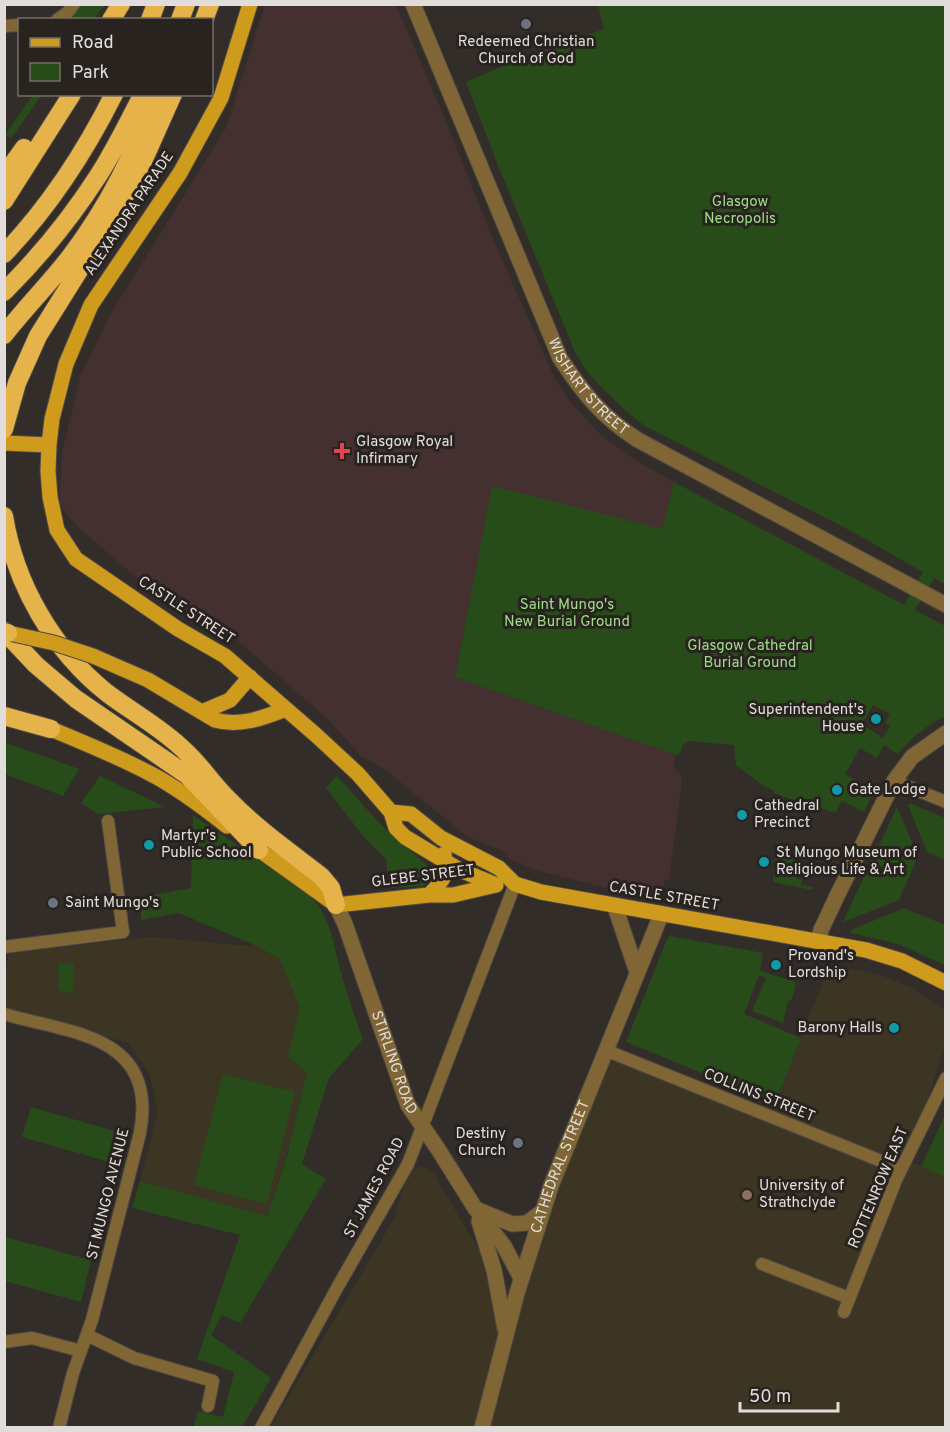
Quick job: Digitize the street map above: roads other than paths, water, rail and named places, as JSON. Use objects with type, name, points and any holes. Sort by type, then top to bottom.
[{"type":"highway","points":[[112,18],[121,4]]},
{"type":"highway","points":[[120,18],[128,4]]},
{"type":"highway","points":[[4,176],[60,96]]},
{"type":"highway","points":[[4,201],[71,96]]},
{"type":"highway","points":[[4,254],[54,195],[94,133],[113,96]]},
{"type":"highway","points":[[4,292],[43,251],[77,207],[104,166],[142,96]]},
{"type":"highway","points":[[4,335],[70,257],[113,189],[133,150],[154,96]]},
{"type":"highway","points":[[4,429],[17,383],[38,336],[124,197],[172,96]]},
{"type":"highway","points":[[4,516],[12,552],[28,592],[48,628],[69,656],[106,692],[184,749],[221,792],[249,818],[327,881],[336,905]]},
{"type":"highway","points":[[5,632],[36,665],[76,699],[187,776],[259,850]]},
{"type":"highway","points":[[4,716],[51,729]]},
{"type":"main road","name":"ALEXANDRA PARADE","points":[[49,445],[61,379],[91,305],[180,173],[202,135],[221,99],[250,4]]},
{"type":"main road","points":[[4,442],[49,445]]},
{"type":"main road","name":"CASTLE STREET","points":[[49,445],[50,496],[57,530],[76,560],[178,629],[225,656],[250,677],[358,774],[391,812],[396,828],[405,837],[467,874],[496,885]]},
{"type":"main road","points":[[5,632],[54,643],[93,656],[148,680],[215,720],[237,723],[263,718],[286,709]]},
{"type":"main road","points":[[202,712],[230,700],[250,677]]},
{"type":"main road","points":[[4,711],[114,755],[153,775],[191,798],[336,905]]},
{"type":"main road","name":"CASTLE STREET","points":[[391,812],[411,814],[441,838],[499,868],[515,884],[541,892],[615,907],[866,950],[913,965],[945,983]]},
{"type":"main road","points":[[429,895],[444,879],[445,861],[441,838]]},
{"type":"main road","name":"GLEBE STREET","points":[[336,905],[429,895],[453,895],[496,885],[515,884]]},
{"type":"street","points":[[60,18],[74,4]]},
{"type":"street","name":"WISHART STREET","points":[[413,4],[560,358],[581,390],[621,429],[638,440],[945,605]]},
{"type":"street","points":[[818,942],[821,930],[837,896],[894,781],[912,757],[945,733]]},
{"type":"street","points":[[894,781],[945,802]]},
{"type":"street","points":[[4,947],[123,932],[108,821]]},
{"type":"street","name":"ST JAMES ROAD","points":[[261,1428],[408,1164],[515,884]]},
{"type":"street","name":"STIRLING ROAD","points":[[336,905],[345,924],[408,1106],[475,1208],[504,1246],[521,1278]]},
{"type":"street","points":[[615,907],[637,972]]},
{"type":"street","name":"CATHEDRAL STREET","points":[[482,1428],[521,1278],[543,1211],[565,1148],[661,915]]},
{"type":"street","name":"ST MUNGO AVENUE","points":[[4,1014],[101,1041],[121,1054],[136,1076],[140,1090],[142,1121],[140,1133],[87,1335],[73,1373],[59,1428]]},
{"type":"street","name":"COLLINS STREET","points":[[605,1050],[901,1169]]},
{"type":"street","name":"ROTTENROW EAST","points":[[844,1312],[901,1169],[945,1078]]},
{"type":"street","points":[[475,1208],[512,1224],[527,1223],[543,1211]]},
{"type":"street","name":"STIRLING ROAD","points":[[475,1208],[494,1270],[506,1335]]},
{"type":"street","points":[[762,1264],[849,1298]]},
{"type":"street","points":[[87,1335],[134,1358],[213,1381],[208,1406]]},
{"type":"street","points":[[4,1342],[32,1338],[81,1351]]},
{"type":"place","name":"Redeemed Christian Church of God","points":[[526,24]]},
{"type":"place","name":"Glasgow Royal Infirmary","points":[[342,451]]},
{"type":"place","name":"Superintendent's House","points":[[876,719]]},
{"type":"place","name":"Gate Lodge","points":[[837,790]]},
{"type":"place","name":"Cathedral Precinct","points":[[742,815]]},
{"type":"place","name":"Martyr's Public School","points":[[149,845]]},
{"type":"place","name":"St Mungo Museum of Religious Life & Art","points":[[764,862]]},
{"type":"place","name":"Saint Mungo's","points":[[53,903]]},
{"type":"place","name":"Provand's Lordship","points":[[776,965]]},
{"type":"place","name":"Barony Halls","points":[[894,1028]]},
{"type":"place","name":"Destiny Church","points":[[518,1143]]},
{"type":"place","name":"University of Strathclyde","points":[[747,1195]]},
{"type":"park label","name":"Glasgow Necropolis","points":[[740,210]]},
{"type":"park label","name":"Saint Mungo's New Burial Ground","points":[[567,614]]},
{"type":"park label","name":"Glasgow Cathedral Burial Ground","points":[[750,654]]}]
